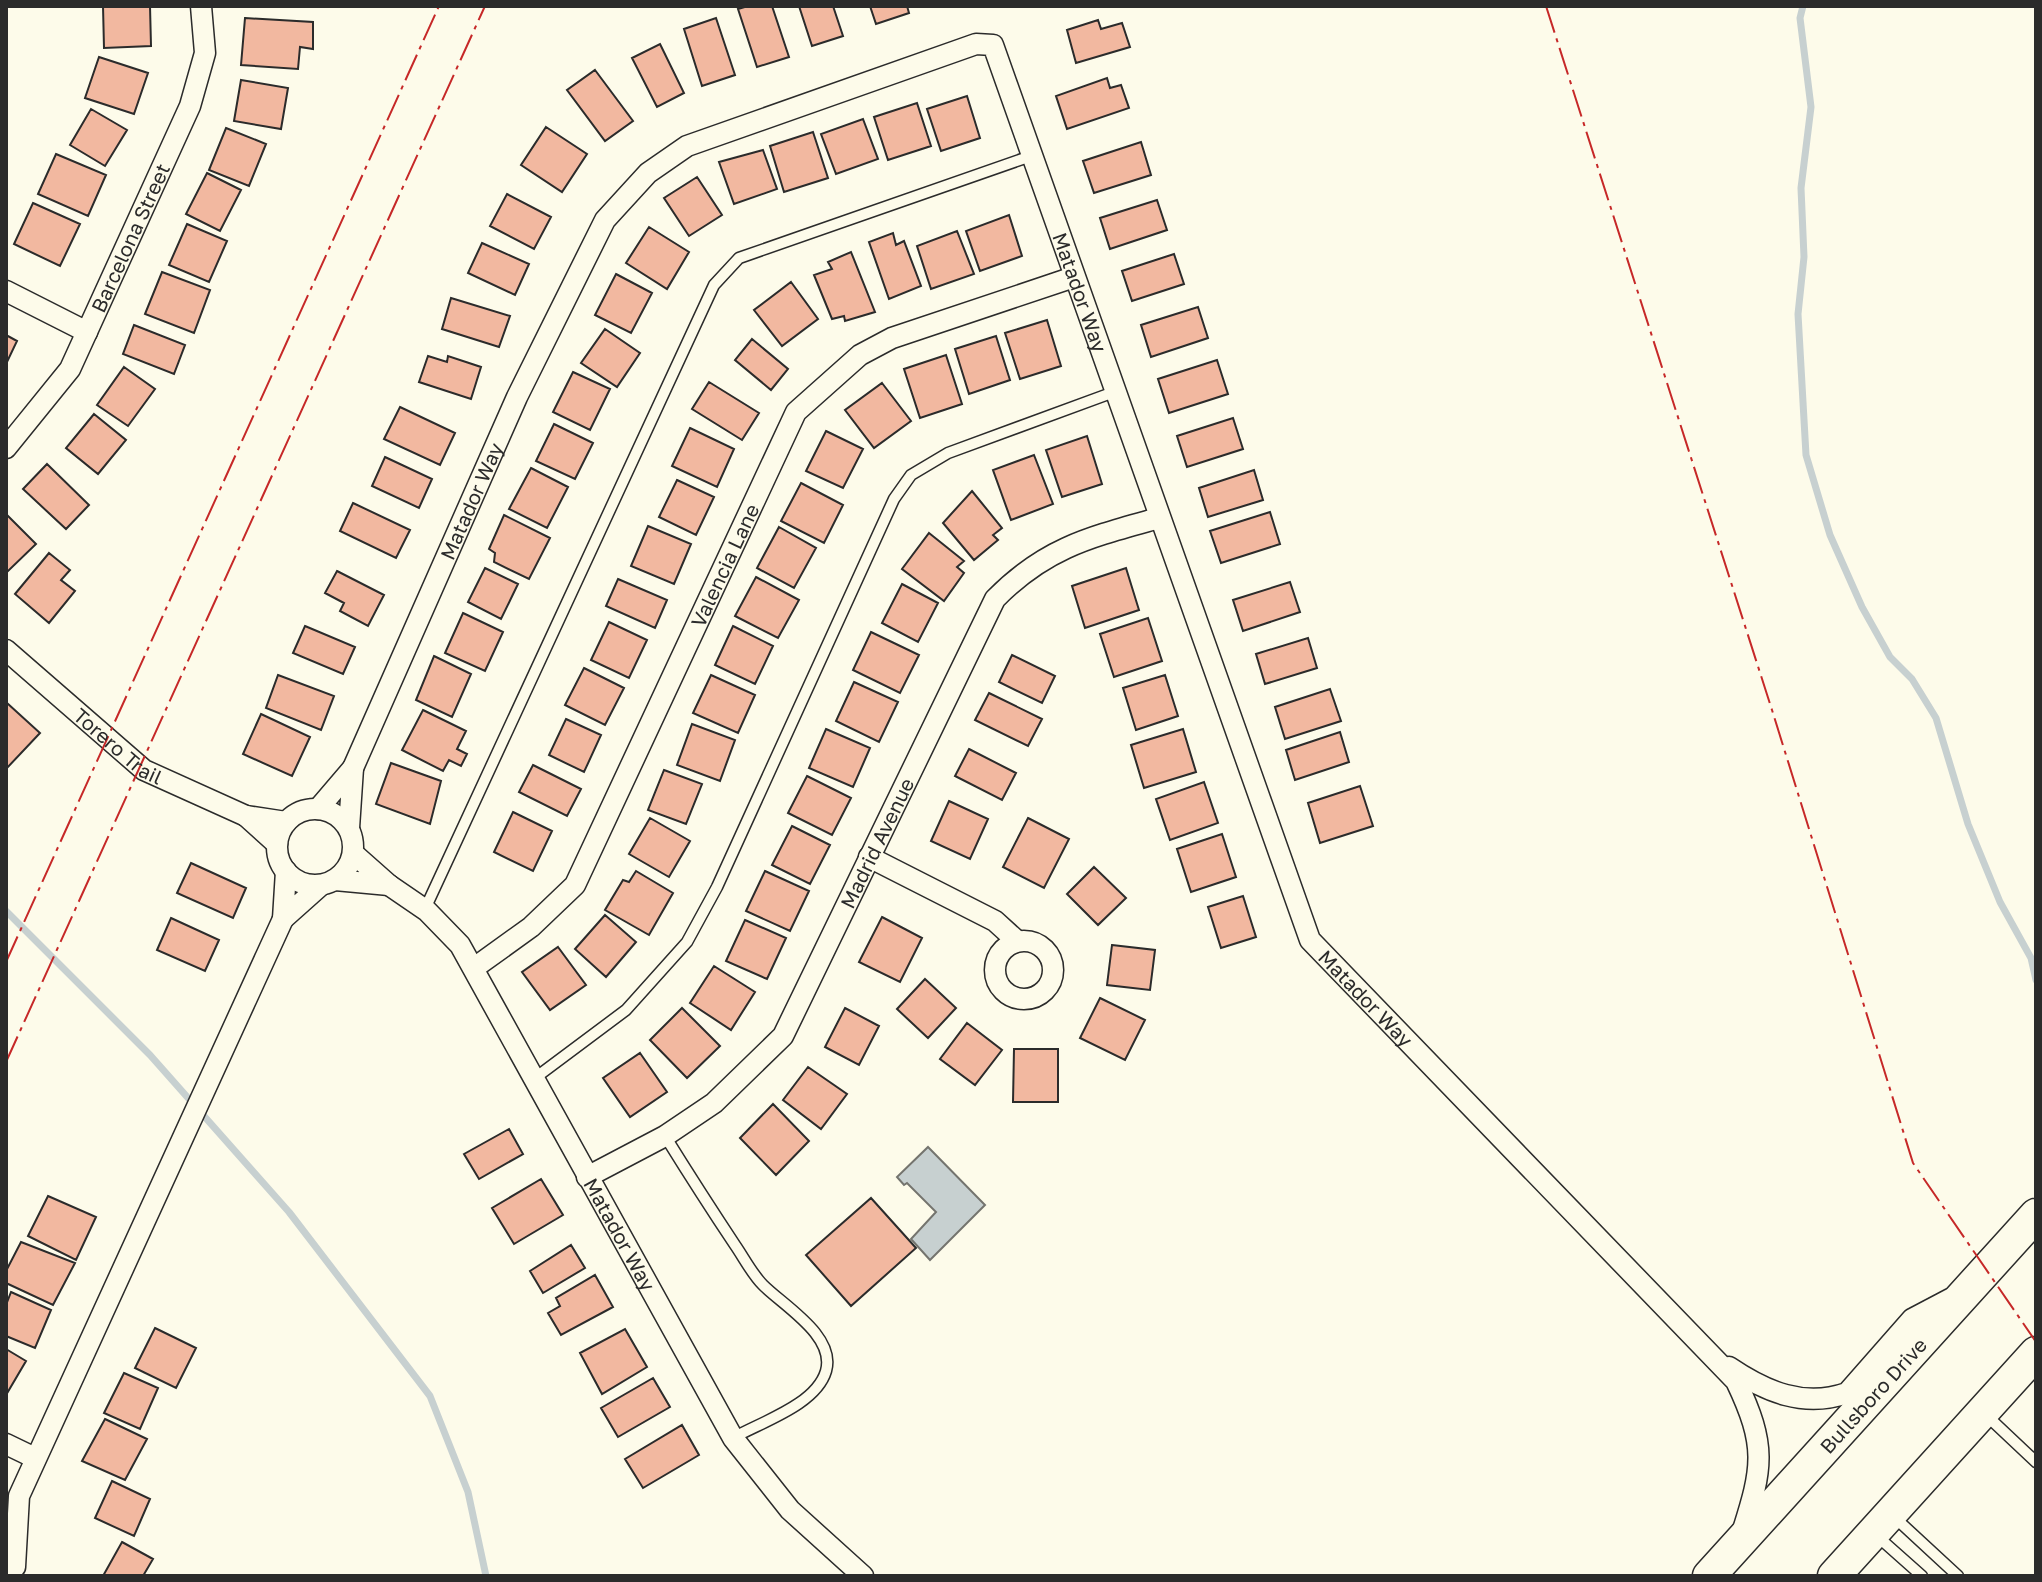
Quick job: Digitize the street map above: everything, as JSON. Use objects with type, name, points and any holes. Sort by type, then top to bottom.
[{"type":"main road","name":"Bullsboro Drive","points":[[1709,1576],[2036,1215]]},
{"type":"main road","points":[[1834,1576],[2036,1353]]},
{"type":"main road","points":[[1719,1576],[1743,1539]]},
{"type":"street","name":"Barcelona Street","points":[[6,448],[70,369],[190,106],[205,53],[201,6]]},
{"type":"street","name":"Matador Way","points":[[318,809],[353,768],[531,369],[605,220],[648,173],[687,146],[976,44],[993,45],[1310,940],[1736,1381],[1758,1434],[1760,1455],[1759,1478],[1743,1539]]},
{"type":"street","name":"Valencia Lane","points":[[474,968],[531,927],[575,885],[796,412],[860,355],[892,338],[1074,277]]},
{"type":"street","points":[[6,291],[87,332]]},
{"type":"street","name":"Madrid Avenue","points":[[587,1177],[665,1136],[714,1103],[783,1036],[995,599],[1020,574],[1075,541],[1159,518]]},
{"type":"street","name":"Torero Trail","points":[[6,650],[144,770],[246,816],[286,822]]},
{"type":"street","name":"Matador Way","points":[[349,828],[353,768]]},
{"type":"street","points":[[283,919],[346,871],[354,854],[349,828],[333,813],[318,809],[300,811],[286,822],[277,844],[281,867],[294,880],[328,883]]},
{"type":"street","name":"Torero Trail","points":[[246,816],[277,844]]},
{"type":"street","name":"Matador Way","points":[[354,854],[389,885],[425,909],[460,945],[733,1438],[790,1510],[863,1576]]},
{"type":"street","points":[[869,857],[995,921],[1017,941]]},
{"type":"street","points":[[15,1567],[19,1496],[283,919],[286,871]]},
{"type":"street","name":"Matador Way","points":[[328,883],[389,885]]},
{"type":"street","points":[[1700,1346],[1772,1393],[1808,1401],[1832,1398],[1847,1393],[1912,1319],[1969,1290]]},
{"type":"street","points":[[6,1444],[35,1458]]},
{"type":"lane","points":[[425,909],[714,285],[739,258],[1031,156]]},
{"type":"lane","points":[[535,1078],[626,1010],[687,942],[717,887],[894,499],[911,475],[948,453],[1114,392]]},
{"type":"lane","points":[[665,1136],[761,1283],[802,1320],[819,1339],[827,1356],[826,1370],[818,1386],[805,1398],[733,1438]]},
{"type":"lane","points":[[1983,1413],[2036,1462]]},
{"type":"lane","points":[[1881,1523],[1922,1576]]},
{"type":"lane","points":[[1881,1523],[1958,1576]]},
{"type":"shaded area","points":[[928,1147],[985,1205],[930,1260],[911,1239],[936,1212],[897,1177]]},
{"type":"building","points":[[103,6],[150,6],[151,46],[104,48]]},
{"type":"building","points":[[772,6],[789,57],[757,67],[738,9]]},
{"type":"building","points":[[799,6],[833,6],[843,36],[812,46]]},
{"type":"building","points":[[870,6],[907,6],[909,13],[876,24]]},
{"type":"building","points":[[245,18],[313,22],[313,49],[300,47],[298,69],[241,65]]},
{"type":"building","points":[[716,18],[735,75],[702,86],[684,29]]},
{"type":"building","points":[[1098,20],[1101,29],[1122,23],[1130,47],[1076,63],[1067,30]]},
{"type":"building","points":[[660,44],[684,93],[657,107],[632,58]]},
{"type":"building","points":[[99,57],[148,73],[134,114],[85,98]]},
{"type":"building","points":[[595,70],[633,121],[605,141],[567,90]]},
{"type":"building","points":[[1107,78],[1110,88],[1121,85],[1129,108],[1067,129],[1056,96]]},
{"type":"building","points":[[241,80],[288,88],[281,129],[234,121]]},
{"type":"building","points":[[967,96],[980,138],[941,151],[927,109]]},
{"type":"building","points":[[917,103],[931,146],[888,160],[874,117]]},
{"type":"building","points":[[91,109],[127,130],[105,166],[70,145]]},
{"type":"building","points":[[863,119],[878,159],[836,174],[821,134]]},
{"type":"building","points":[[546,127],[587,154],[562,192],[521,165]]},
{"type":"building","points":[[226,128],[266,144],[249,186],[209,170]]},
{"type":"building","points":[[813,132],[828,178],[784,192],[770,146]]},
{"type":"building","points":[[1141,142],[1151,175],[1094,193],[1083,161]]},
{"type":"building","points":[[763,150],[777,189],[734,204],[719,162]]},
{"type":"building","points":[[56,154],[106,175],[88,216],[38,194]]},
{"type":"building","points":[[207,173],[241,190],[220,231],[186,214]]},
{"type":"building","points":[[697,177],[722,215],[689,236],[664,198]]},
{"type":"building","points":[[507,194],[551,217],[534,249],[490,226]]},
{"type":"building","points":[[1157,200],[1167,230],[1110,249],[1100,218]]},
{"type":"building","points":[[33,203],[80,224],[60,266],[14,244]]},
{"type":"building","points":[[1009,215],[1022,256],[980,271],[966,231]]},
{"type":"building","points":[[187,224],[227,241],[209,282],[169,265]]},
{"type":"building","points":[[649,227],[689,252],[667,289],[626,263]]},
{"type":"building","points":[[957,231],[974,274],[931,289],[917,246]]},
{"type":"building","points":[[893,233],[896,245],[904,241],[921,286],[889,299],[869,242]]},
{"type":"building","points":[[482,243],[529,264],[515,295],[468,273]]},
{"type":"building","points":[[851,252],[875,312],[845,321],[844,316],[832,319],[814,275],[832,269],[828,262]]},
{"type":"building","points":[[1174,254],[1184,284],[1132,301],[1122,271]]},
{"type":"building","points":[[162,272],[210,290],[194,333],[145,314]]},
{"type":"building","points":[[616,274],[652,293],[631,333],[595,315]]},
{"type":"building","points":[[791,282],[818,319],[782,346],[754,310]]},
{"type":"building","points":[[451,298],[510,316],[499,347],[442,329]]},
{"type":"building","points":[[1198,307],[1208,338],[1151,357],[1141,325]]},
{"type":"building","points":[[1047,320],[1061,366],[1020,379],[1005,333]]},
{"type":"building","points":[[134,325],[185,345],[174,374],[123,354]]},
{"type":"building","points":[[605,329],[640,353],[617,387],[581,363]]},
{"type":"building","points":[[6,335],[17,341],[6,364]]},
{"type":"building","points":[[996,336],[1010,380],[969,394],[955,349]]},
{"type":"building","points":[[752,339],[788,369],[771,390],[735,360]]},
{"type":"building","points":[[946,355],[962,404],[920,418],[904,369]]},
{"type":"building","points":[[428,356],[447,362],[448,356],[481,367],[471,399],[419,382]]},
{"type":"building","points":[[1217,360],[1228,394],[1169,413],[1158,379]]},
{"type":"building","points":[[124,367],[155,389],[128,426],[97,405]]},
{"type":"building","points":[[573,372],[610,389],[590,430],[553,412]]},
{"type":"building","points":[[709,382],[759,413],[742,440],[692,409]]},
{"type":"building","points":[[882,383],[911,421],[874,448],[845,410]]},
{"type":"building","points":[[400,407],[455,433],[440,465],[384,439]]},
{"type":"building","points":[[94,414],[126,440],[98,474],[66,448]]},
{"type":"building","points":[[1233,418],[1243,449],[1187,467],[1177,436]]},
{"type":"building","points":[[554,424],[593,443],[575,479],[536,461]]},
{"type":"building","points":[[690,428],[734,449],[717,487],[672,466]]},
{"type":"building","points":[[826,431],[863,449],[843,488],[806,471]]},
{"type":"building","points":[[1087,436],[1102,484],[1062,497],[1046,450]]},
{"type":"building","points":[[1034,455],[1053,504],[1011,520],[993,470]]},
{"type":"building","points":[[385,457],[432,479],[419,508],[372,486]]},
{"type":"building","points":[[47,464],[89,505],[66,529],[23,489]]},
{"type":"building","points":[[531,468],[568,487],[547,528],[509,509]]},
{"type":"building","points":[[1254,470],[1263,500],[1208,517],[1199,488]]},
{"type":"building","points":[[677,480],[714,497],[696,535],[659,517]]},
{"type":"building","points":[[801,483],[843,505],[824,543],[781,521]]},
{"type":"building","points":[[972,491],[1002,528],[993,535],[998,540],[974,560],[943,523]]},
{"type":"building","points":[[353,503],[410,530],[396,558],[340,531]]},
{"type":"building","points":[[1270,512],[1280,544],[1221,563],[1210,531]]},
{"type":"building","points":[[6,514],[36,544],[6,573]]},
{"type":"building","points":[[504,515],[550,538],[529,579],[494,562],[495,553],[489,549]]},
{"type":"building","points":[[648,526],[691,544],[674,584],[631,566]]},
{"type":"building","points":[[779,527],[816,548],[794,588],[757,568]]},
{"type":"building","points":[[929,533],[964,561],[957,567],[964,573],[944,601],[902,569]]},
{"type":"building","points":[[49,553],[70,570],[61,580],[75,591],[49,623],[15,594]]},
{"type":"building","points":[[485,568],[518,584],[501,619],[468,602]]},
{"type":"building","points":[[1126,568],[1139,610],[1085,628],[1072,586]]},
{"type":"building","points":[[337,571],[384,595],[368,626],[340,611],[344,603],[325,593]]},
{"type":"building","points":[[756,577],[799,600],[778,638],[735,616]]},
{"type":"building","points":[[618,579],[667,600],[655,628],[606,606]]},
{"type":"building","points":[[1290,582],[1300,612],[1243,631],[1233,600]]},
{"type":"building","points":[[902,584],[938,603],[918,642],[882,623]]},
{"type":"building","points":[[463,613],[503,632],[485,671],[445,653]]},
{"type":"building","points":[[1148,618],[1162,661],[1114,677],[1100,634]]},
{"type":"building","points":[[609,622],[647,640],[629,678],[591,660]]},
{"type":"building","points":[[305,626],[355,647],[343,674],[293,653]]},
{"type":"building","points":[[733,626],[773,646],[755,684],[715,665]]},
{"type":"building","points":[[871,632],[919,655],[900,693],[853,670]]},
{"type":"building","points":[[1308,638],[1317,668],[1265,684],[1256,654]]},
{"type":"building","points":[[1012,655],[1055,676],[1042,703],[999,682]]},
{"type":"building","points":[[434,656],[471,674],[452,717],[416,700]]},
{"type":"building","points":[[584,668],[624,688],[605,725],[565,705]]},
{"type":"building","points":[[278,675],[334,696],[321,730],[266,708]]},
{"type":"building","points":[[711,675],[755,695],[738,733],[693,713]]},
{"type":"building","points":[[1165,675],[1178,716],[1136,730],[1123,688]]},
{"type":"building","points":[[854,682],[898,702],[879,742],[836,721]]},
{"type":"building","points":[[1330,689],[1341,721],[1285,739],[1275,707]]},
{"type":"building","points":[[989,693],[1042,719],[1028,746],[975,720]]},
{"type":"building","points":[[6,704],[40,733],[6,769]]},
{"type":"building","points":[[423,710],[466,731],[457,749],[467,754],[461,766],[449,760],[443,771],[402,750]]},
{"type":"building","points":[[261,714],[310,737],[292,776],[243,754]]},
{"type":"building","points":[[566,719],[601,735],[584,772],[549,755]]},
{"type":"building","points":[[692,724],[735,740],[720,781],[677,765]]},
{"type":"building","points":[[826,729],[870,748],[853,787],[809,768]]},
{"type":"building","points":[[1183,729],[1196,772],[1144,788],[1131,745]]},
{"type":"building","points":[[1340,732],[1349,762],[1295,780],[1286,750]]},
{"type":"building","points":[[969,749],[1016,773],[1002,800],[955,776]]},
{"type":"building","points":[[391,763],[441,781],[430,824],[376,804]]},
{"type":"building","points":[[533,765],[581,789],[567,816],[519,792]]},
{"type":"building","points":[[664,770],[702,784],[686,824],[648,810]]},
{"type":"building","points":[[807,776],[851,798],[832,835],[788,813]]},
{"type":"building","points":[[1204,782],[1218,823],[1170,840],[1156,799]]},
{"type":"building","points":[[1360,786],[1373,826],[1320,843],[1308,803]]},
{"type":"building","points":[[949,801],[988,819],[970,859],[931,841]]},
{"type":"building","points":[[513,812],[552,831],[533,871],[494,852]]},
{"type":"building","points":[[650,818],[690,841],[669,877],[629,854]]},
{"type":"building","points":[[1028,818],[1069,839],[1044,888],[1003,867]]},
{"type":"building","points":[[792,826],[830,845],[810,884],[772,865]]},
{"type":"building","points":[[1222,834],[1236,877],[1191,892],[1177,849]]},
{"type":"building","points":[[191,863],[246,888],[233,918],[177,893]]},
{"type":"building","points":[[1094,867],[1126,898],[1098,925],[1067,894]]},
{"type":"building","points":[[636,871],[673,893],[649,935],[605,910],[623,880],[629,882]]},
{"type":"building","points":[[765,871],[809,891],[790,931],[746,911]]},
{"type":"building","points":[[1243,896],[1256,937],[1221,948],[1208,907]]},
{"type":"building","points":[[605,915],[636,942],[606,977],[575,949]]},
{"type":"building","points":[[882,917],[922,938],[900,982],[859,962]]},
{"type":"building","points":[[171,918],[219,940],[205,971],[157,950]]},
{"type":"building","points":[[745,920],[786,938],[767,979],[726,961]]},
{"type":"building","points":[[1112,945],[1155,950],[1150,990],[1107,985]]},
{"type":"building","points":[[558,947],[586,985],[550,1010],[522,972]]},
{"type":"building","points":[[714,966],[755,992],[731,1030],[690,1003]]},
{"type":"building","points":[[925,979],[956,1008],[928,1038],[897,1009]]},
{"type":"building","points":[[1100,998],[1145,1020],[1125,1060],[1080,1038]]},
{"type":"building","points":[[682,1008],[720,1046],[687,1078],[650,1040]]},
{"type":"building","points":[[845,1008],[879,1026],[859,1065],[825,1047]]},
{"type":"building","points":[[967,1023],[1002,1050],[975,1085],[940,1059]]},
{"type":"building","points":[[1014,1049],[1058,1049],[1058,1102],[1013,1102]]},
{"type":"building","points":[[640,1053],[667,1092],[630,1117],[603,1078]]},
{"type":"building","points":[[808,1067],[847,1094],[821,1129],[783,1100]]},
{"type":"building","points":[[773,1104],[809,1141],[776,1175],[740,1138]]},
{"type":"building","points":[[509,1129],[523,1154],[479,1179],[464,1154]]},
{"type":"building","points":[[541,1179],[563,1215],[514,1244],[492,1208]]},
{"type":"building","points":[[48,1196],[96,1217],[76,1260],[28,1236]]},
{"type":"building","points":[[871,1198],[916,1248],[851,1306],[806,1255]]},
{"type":"building","points":[[21,1242],[75,1263],[53,1305],[6,1283],[6,1271]]},
{"type":"building","points":[[571,1245],[585,1268],[543,1293],[530,1271]]},
{"type":"building","points":[[595,1275],[613,1307],[561,1335],[548,1313],[560,1306],[556,1298]]},
{"type":"building","points":[[11,1292],[51,1310],[35,1348],[6,1336],[6,1305]]},
{"type":"building","points":[[155,1328],[196,1348],[176,1388],[135,1368]]},
{"type":"building","points":[[625,1329],[647,1367],[602,1394],[580,1353]]},
{"type":"building","points":[[6,1349],[26,1361],[6,1395]]},
{"type":"building","points":[[124,1373],[158,1388],[140,1429],[104,1413]]},
{"type":"building","points":[[653,1378],[670,1407],[618,1437],[601,1408]]},
{"type":"building","points":[[105,1419],[147,1439],[125,1480],[82,1461]]},
{"type":"building","points":[[682,1425],[699,1455],[643,1488],[625,1459]]},
{"type":"building","points":[[112,1481],[150,1499],[134,1536],[95,1518]]},
{"type":"building","points":[[122,1542],[153,1559],[143,1576],[103,1576]]},
{"type":"waterway","points":[[1803,6],[1800,18],[1811,107],[1801,188],[1804,257],[1798,314],[1806,455],[1830,535],[1862,607],[1890,657],[1912,679],[1936,718],[1968,824],[2000,902],[2031,958],[2036,980]]},
{"type":"waterway","points":[[6,911],[150,1055],[289,1212],[430,1396],[468,1492],[486,1576]]},
{"type":"power","points":[[6,962],[439,6]]},
{"type":"power","points":[[6,1062],[485,6]]},
{"type":"power","points":[[1546,6],[1772,710],[1913,1163],[2036,1342]]}]
